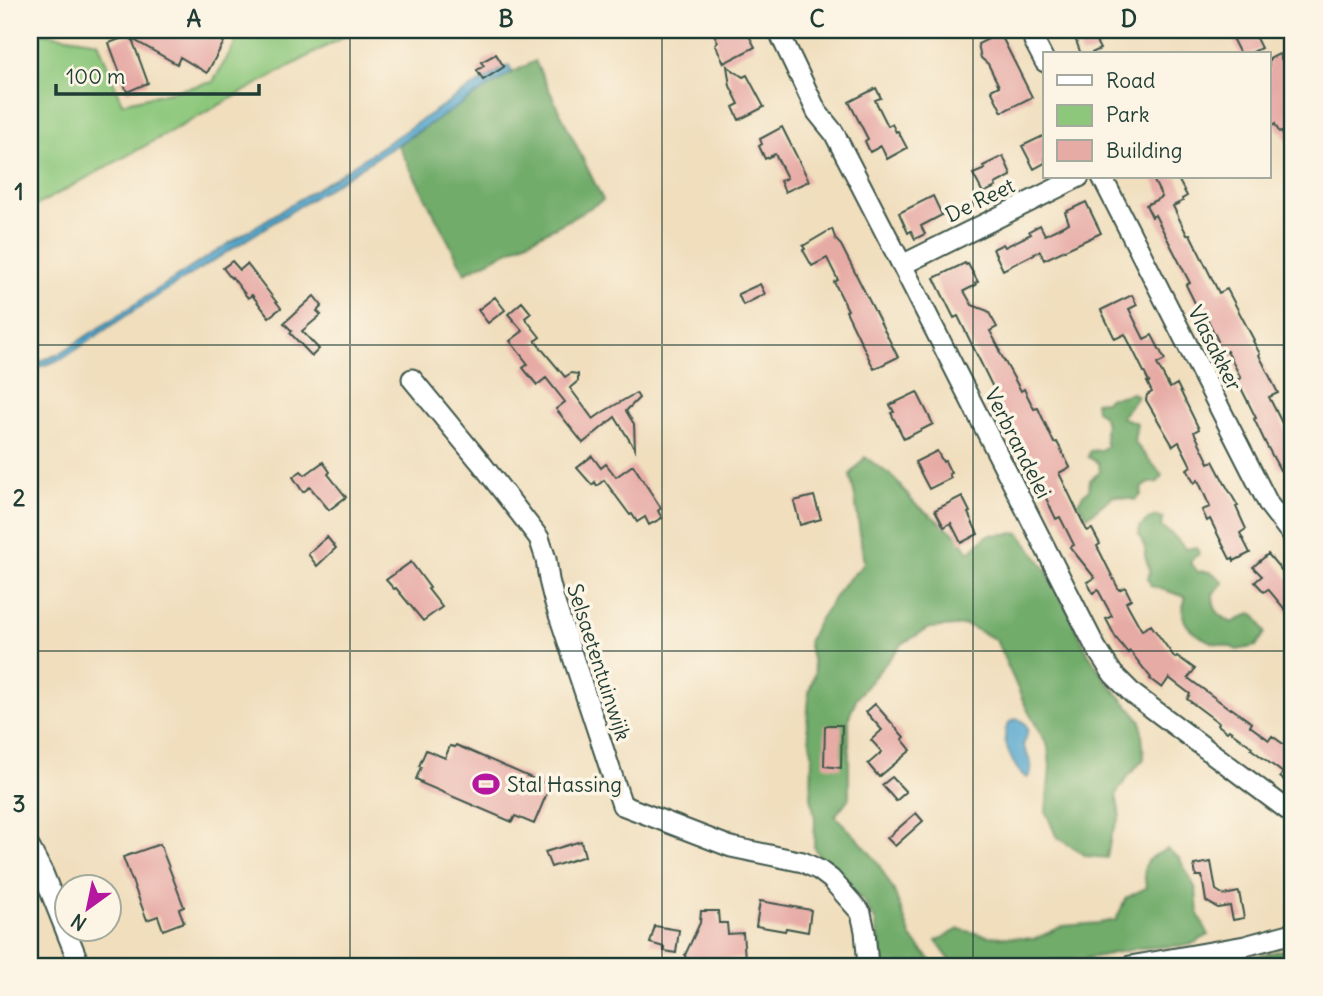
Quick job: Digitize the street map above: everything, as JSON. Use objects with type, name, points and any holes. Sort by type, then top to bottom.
[{"type":"street","name":"Verbrandelei","points":[[778,30],[817,112],[834,133],[1096,648],[1113,674],[1133,694],[1293,814]]},
{"type":"street","points":[[1034,41],[1043,58]]},
{"type":"street","name":"De Reet","points":[[902,265],[1077,178]]},
{"type":"street","name":"Vlasakker","points":[[1103,178],[1269,505],[1293,536]]},
{"type":"street","name":"Selsaetentuinwijk","points":[[412,379],[539,538],[554,600],[622,805],[731,847],[803,862],[819,870],[831,879],[861,913],[868,966]]},
{"type":"street","points":[[30,848],[43,873],[79,966]]},
{"type":"street","points":[[1130,966],[1245,946],[1293,933]]},
{"type":"green space","points":[[243,30],[356,30],[30,209],[30,31],[98,42],[122,103],[213,82]]},
{"type":"green space","points":[[535,61],[603,200],[465,273],[398,145],[505,76]]},
{"type":"green space","points":[[1132,393],[1138,396],[1121,417],[1137,423],[1134,442],[1162,475],[1158,482],[1142,487],[1141,495],[1135,500],[1113,496],[1088,516],[1078,503],[1089,490],[1090,480],[1100,472],[1099,463],[1088,457],[1090,451],[1101,450],[1107,446],[1106,423],[1096,410],[1095,402]]},
{"type":"green space","points":[[865,457],[893,477],[914,503],[958,536],[969,552],[988,535],[1019,533],[1043,565],[1088,653],[1107,682],[1141,721],[1144,759],[1116,794],[1120,816],[1111,836],[1107,858],[1086,856],[1056,836],[1046,812],[1050,767],[1048,747],[1027,709],[996,640],[967,625],[929,628],[902,644],[857,697],[849,717],[849,798],[835,816],[876,860],[894,891],[912,939],[936,966],[884,966],[875,920],[864,902],[814,848],[812,753],[807,726],[809,692],[815,672],[808,642],[817,623],[844,584],[864,564],[850,475]]},
{"type":"green space","points":[[1157,516],[1163,518],[1161,527],[1186,549],[1197,547],[1199,554],[1190,563],[1198,572],[1212,573],[1223,583],[1213,594],[1215,608],[1220,614],[1232,623],[1251,613],[1255,615],[1265,633],[1256,646],[1237,650],[1202,637],[1186,624],[1183,612],[1186,597],[1151,586],[1145,548],[1139,534],[1140,527],[1148,519]]},
{"type":"green space","points":[[1167,849],[1179,858],[1196,889],[1198,914],[1209,935],[1190,945],[1140,948],[1084,959],[1046,961],[1034,966],[958,966],[936,941],[959,929],[988,936],[1035,939],[1063,926],[1116,920],[1126,898],[1146,888],[1146,863]]},
{"type":"green space","points":[[1293,947],[1293,966],[1175,966],[1230,961]]},
{"type":"water","points":[[509,65],[512,72],[62,359],[30,370],[30,365],[59,354]]},
{"type":"water","points":[[1018,719],[1027,727],[1023,745],[1031,770],[1027,778],[1013,762],[1005,738],[1009,723]]},
{"type":"building","points":[[144,30],[203,30],[224,42],[207,73],[180,57],[177,64],[132,39],[148,83],[127,92],[109,43]]},
{"type":"building","points":[[712,30],[746,30],[755,47],[724,63]]},
{"type":"building","points":[[1072,30],[1090,30],[1100,49],[1080,52]]},
{"type":"building","points":[[1228,30],[1252,30],[1261,48],[1253,52],[1239,52]]},
{"type":"building","points":[[1000,33],[1032,97],[1002,112],[991,90],[999,86],[988,64],[981,58],[978,44]]},
{"type":"building","points":[[496,54],[504,67],[483,80],[477,70],[484,66],[481,62]]},
{"type":"building","points":[[1279,54],[1293,83],[1293,154],[1281,131],[1279,132],[1275,124],[1272,126],[1270,121],[1270,58]]},
{"type":"building","points":[[727,66],[743,77],[747,75],[764,107],[739,120],[733,107],[739,104],[730,86]]},
{"type":"building","points":[[876,88],[881,98],[875,100],[888,126],[892,124],[907,148],[887,159],[881,146],[870,152],[865,141],[868,139],[849,102]]},
{"type":"building","points":[[782,127],[809,181],[785,192],[780,181],[787,178],[775,154],[765,159],[759,146],[762,144],[760,139]]},
{"type":"building","points":[[1043,136],[1043,164],[1034,169],[1022,146]]},
{"type":"building","points":[[1003,156],[1011,176],[983,193],[973,174]]},
{"type":"building","points":[[1152,178],[1178,178],[1187,196],[1173,206],[1219,293],[1227,289],[1254,340],[1278,393],[1269,397],[1293,445],[1293,486],[1285,467],[1280,470],[1266,444],[1237,380],[1241,378],[1227,351],[1221,354],[1206,316],[1202,317],[1186,285],[1190,283],[1155,215],[1152,217],[1146,205],[1162,197]]},
{"type":"building","points":[[933,196],[942,215],[921,226],[925,234],[915,239],[911,231],[908,233],[899,213]]},
{"type":"building","points":[[1086,202],[1101,233],[1044,260],[1040,251],[1003,270],[993,249],[1003,244],[1005,247],[1031,234],[1029,231],[1040,225],[1045,235],[1069,223],[1065,212]]},
{"type":"building","points":[[832,229],[898,357],[874,369],[846,311],[848,310],[834,282],[838,280],[827,258],[812,266],[803,250],[803,246]]},
{"type":"building","points":[[232,261],[240,270],[247,264],[281,308],[269,317],[252,295],[248,298],[223,268]]},
{"type":"building","points":[[965,263],[978,282],[964,291],[972,305],[988,311],[997,327],[990,331],[999,351],[1021,391],[1024,389],[1034,409],[1038,408],[1054,443],[1057,442],[1070,467],[1059,473],[1087,531],[1092,529],[1100,544],[1097,546],[1119,590],[1125,587],[1131,599],[1126,602],[1141,629],[1151,625],[1175,658],[1177,656],[1195,669],[1188,678],[1252,723],[1250,726],[1269,740],[1272,736],[1293,751],[1293,787],[1280,777],[1283,773],[1229,730],[1227,732],[1218,725],[1219,723],[1187,699],[1190,694],[1169,678],[1162,688],[1150,679],[1130,651],[1128,653],[1116,638],[1106,619],[1112,616],[1098,590],[1093,593],[1087,582],[1095,578],[1070,547],[1074,545],[1060,517],[1056,519],[1044,494],[1046,493],[998,405],[1001,404],[958,316],[954,318],[934,278]]},
{"type":"building","points":[[760,284],[765,294],[743,305],[738,294]]},
{"type":"building","points":[[1132,295],[1137,305],[1129,309],[1144,339],[1152,335],[1165,360],[1157,364],[1170,388],[1177,384],[1199,429],[1194,432],[1209,463],[1213,461],[1238,506],[1236,507],[1246,529],[1240,533],[1250,553],[1234,561],[1233,558],[1230,559],[1210,519],[1207,521],[1202,510],[1210,507],[1198,480],[1194,483],[1187,469],[1191,466],[1179,442],[1173,446],[1146,400],[1147,395],[1152,392],[1149,382],[1125,334],[1115,339],[1101,310]]},
{"type":"building","points":[[314,296],[322,306],[317,311],[321,315],[302,331],[319,349],[312,356],[284,323]]},
{"type":"building","points":[[495,297],[505,310],[488,323],[478,310]]},
{"type":"building","points":[[522,302],[531,313],[525,318],[540,337],[535,341],[565,377],[571,373],[578,374],[578,381],[570,388],[593,419],[636,393],[639,398],[626,411],[634,424],[635,449],[615,417],[583,443],[556,409],[565,402],[546,378],[537,385],[523,368],[528,364],[510,341],[523,331],[508,314]]},
{"type":"building","points":[[917,392],[933,424],[904,439],[891,413],[894,412],[890,405]]},
{"type":"building","points":[[937,451],[943,462],[945,461],[951,478],[929,489],[915,462]]},
{"type":"building","points":[[592,456],[601,468],[606,464],[616,477],[633,465],[661,508],[658,511],[662,518],[649,525],[645,517],[637,522],[604,480],[597,486],[595,482],[592,485],[577,468]]},
{"type":"building","points":[[323,462],[330,472],[328,474],[346,497],[329,510],[310,487],[303,492],[293,477],[301,471],[305,475]]},
{"type":"building","points":[[814,496],[821,519],[800,525],[794,501]]},
{"type":"building","points":[[962,496],[978,534],[961,543],[951,523],[944,527],[935,510]]},
{"type":"building","points":[[327,537],[336,548],[317,566],[308,554]]},
{"type":"building","points":[[1268,554],[1293,584],[1293,619],[1268,589],[1264,592],[1255,582],[1262,576],[1253,567]]},
{"type":"building","points":[[411,562],[442,607],[423,621],[386,580]]},
{"type":"building","points":[[875,704],[904,737],[902,739],[911,750],[879,777],[868,764],[882,752],[871,740],[882,730],[866,712]]},
{"type":"building","points":[[842,725],[841,768],[824,766],[825,726]]},
{"type":"building","name":"Stal Hassing","points":[[456,745],[550,786],[534,824],[515,816],[512,822],[416,779],[426,750],[445,758],[450,746]]},
{"type":"building","points":[[892,777],[906,792],[896,801],[882,785]]},
{"type":"building","points":[[916,813],[923,821],[895,846],[887,838]]},
{"type":"building","points":[[581,841],[585,856],[551,867],[545,852]]},
{"type":"building","points":[[160,844],[184,907],[179,909],[184,922],[163,930],[158,916],[147,920],[123,857]]},
{"type":"building","points":[[1211,862],[1216,890],[1224,895],[1239,892],[1244,918],[1233,920],[1230,906],[1218,908],[1206,901],[1202,876],[1196,876],[1194,865]]},
{"type":"building","points":[[760,901],[811,910],[808,932],[756,926]]},
{"type":"building","points":[[701,911],[718,911],[719,923],[727,923],[728,934],[743,933],[745,958],[687,963],[685,955],[700,923]]},
{"type":"building","points":[[655,926],[679,930],[676,953],[664,951],[664,947],[650,943]]},
{"type":"place","name":"Stal Hassing","points":[[486,784]]}]
